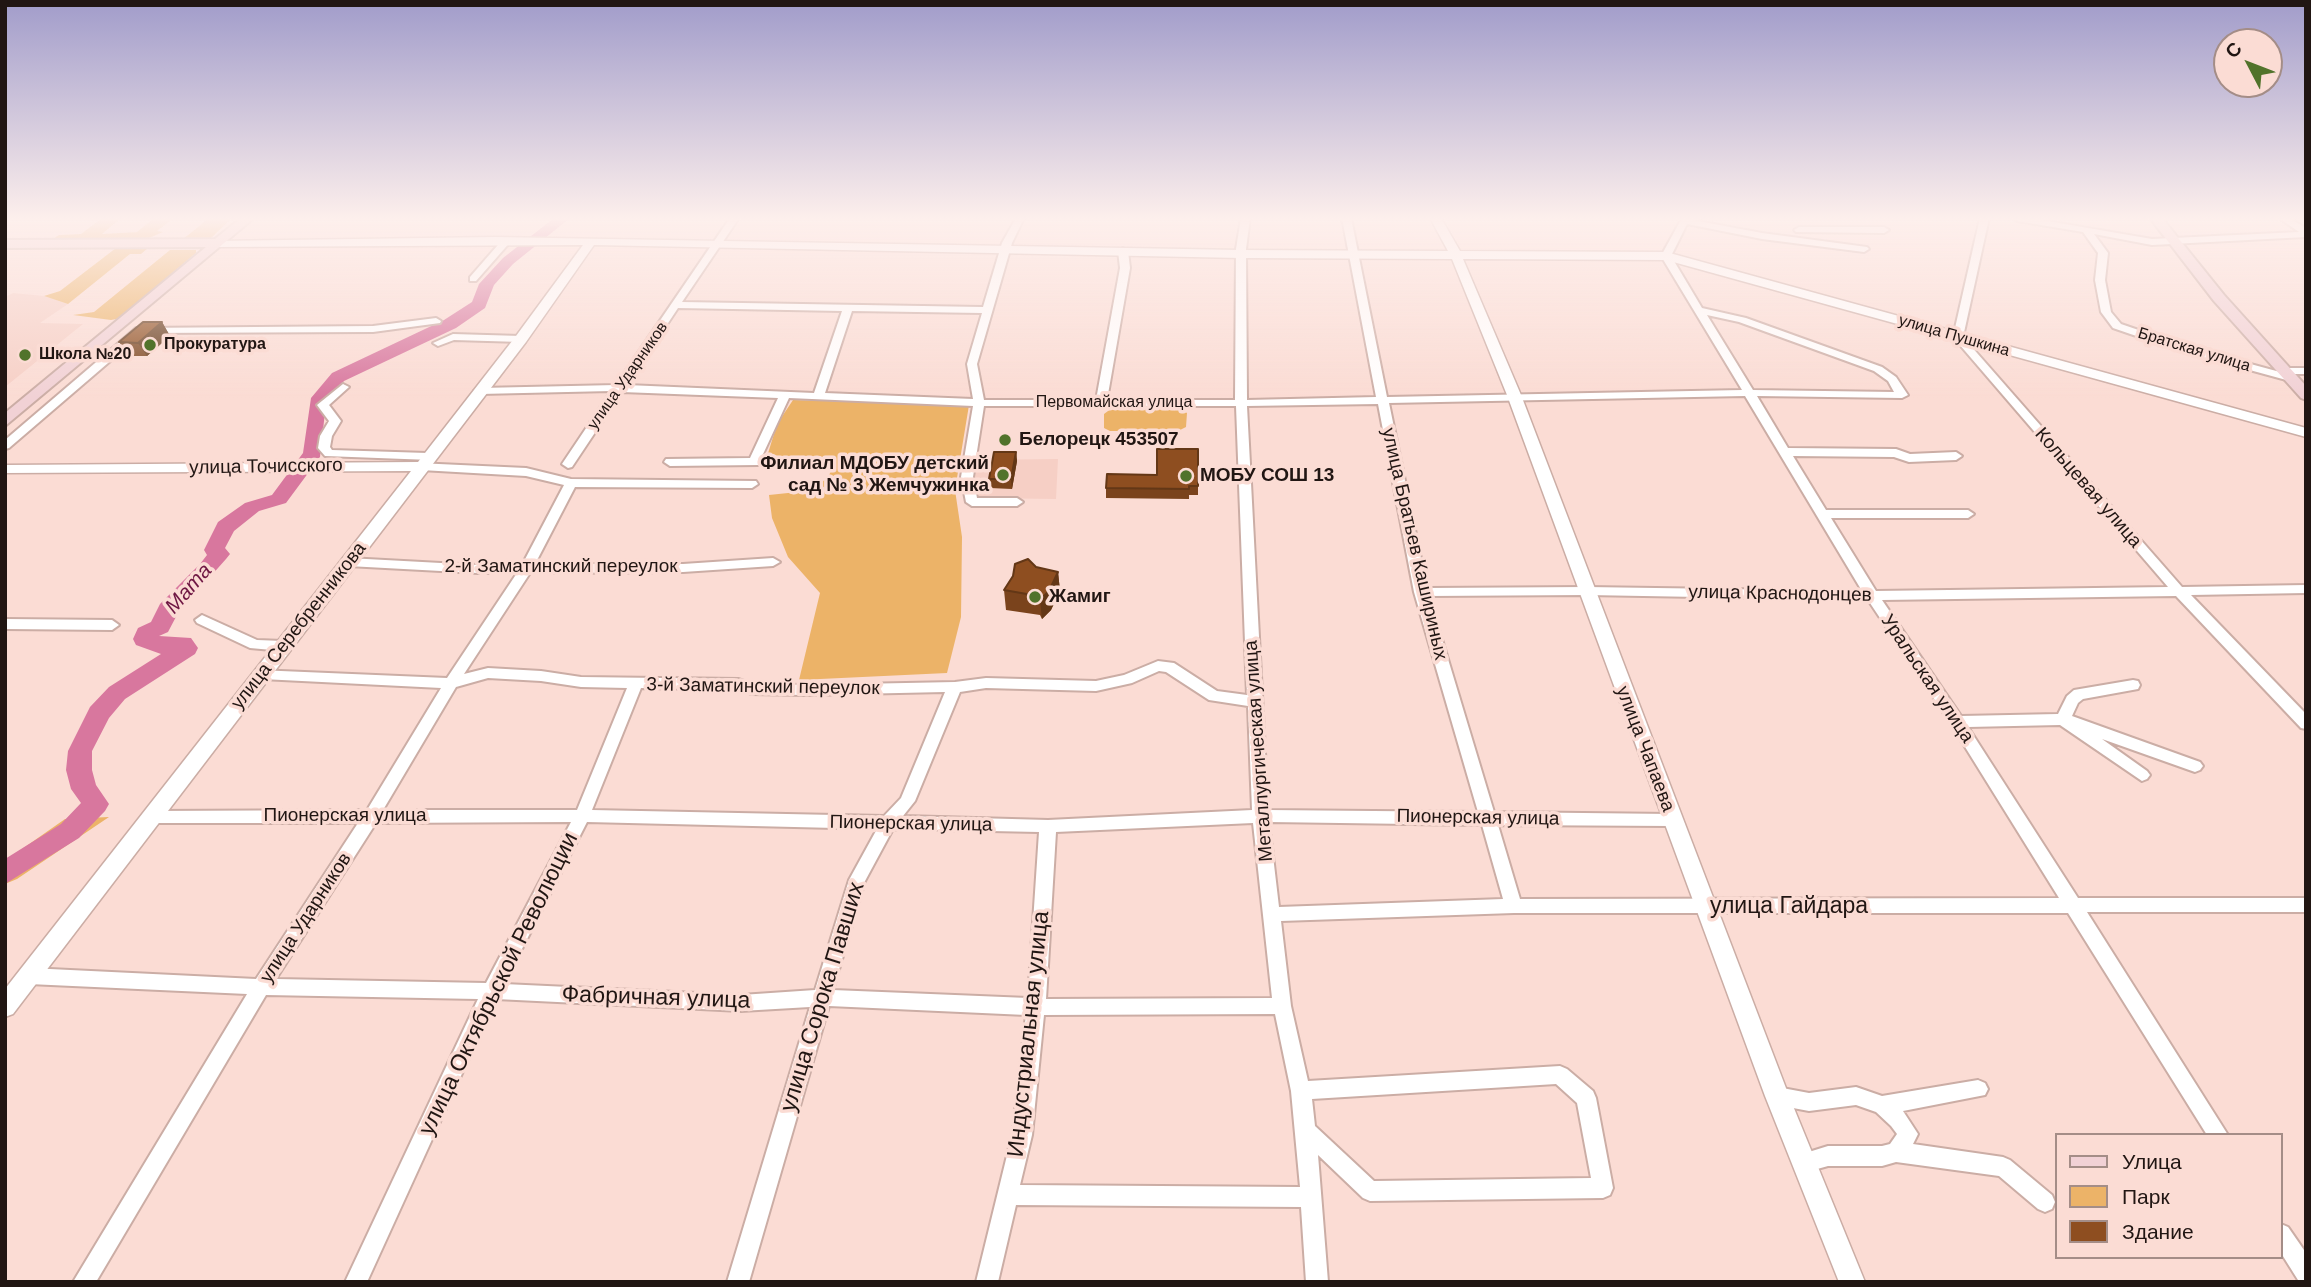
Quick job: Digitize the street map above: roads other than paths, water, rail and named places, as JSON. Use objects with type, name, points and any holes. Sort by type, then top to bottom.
[{"type":"main road","points":[[5,421],[176,278]]},
{"type":"main road","name":"Братская улица","points":[[2203,278],[2306,395]]},
{"type":"street","name":"улица Серебренникова","points":[[5,1007],[521,339],[565,278]]},
{"type":"street","name":"улица Ударников","points":[[568,464],[617,388],[642,358],[695,278]]},
{"type":"street","points":[[997,278],[972,364],[979,403],[967,477],[968,492],[972,502],[1017,502]]},
{"type":"street","points":[[1101,402],[1123,278]]},
{"type":"street","name":"Металлургическая улица","points":[[1241,278],[1241,403],[1260,816],[1282,1006],[1301,1091],[1306,1131],[1317,1282]]},
{"type":"street","name":"улица Братьев Кашириных","points":[[1356,278],[1421,592],[1514,906]]},
{"type":"street","name":"улица Чапаева","points":[[1465,278],[1514,396],[1777,1096],[1852,1282]]},
{"type":"street","name":"Уральская улица","points":[[1679,278],[1788,452],[1872,596],[1957,722],[2217,1133]]},
{"type":"street","name":"улица Пушкина","points":[[1746,278],[2306,433]]},
{"type":"street","points":[[1958,337],[1971,278]]},
{"type":"street","name":"Братская улица","points":[[2100,278],[2106,312],[2117,326],[2183,349],[2288,375]]},
{"type":"street","points":[[677,305],[988,310]]},
{"type":"street","points":[[819,394],[848,307]]},
{"type":"street","name":"Первомайская улица","points":[[480,391],[617,388],[819,394],[979,403],[1241,403],[1749,393],[1902,395],[1892,379],[1878,369],[1742,320],[1699,310]]},
{"type":"street","points":[[5,446],[140,330],[373,329],[436,321]]},
{"type":"street","points":[[438,343],[453,337],[521,339]]},
{"type":"street","name":"Кольцевая улица","points":[[1958,337],[2178,590],[2306,724]]},
{"type":"street","points":[[2288,375],[2306,371]]},
{"type":"street","points":[[342,387],[323,405],[335,421],[326,436],[324,448],[329,453],[424,462]]},
{"type":"street","points":[[670,462],[754,462],[785,394]]},
{"type":"street","points":[[1788,452],[1896,453],[1909,458],[1956,456]]},
{"type":"street","name":"улица Точисского","points":[[5,470],[278,467],[424,462],[526,472],[571,483],[752,484]]},
{"type":"street","name":"улица Ударников","points":[[84,1282],[261,988],[372,816],[451,683],[527,568],[571,483]]},
{"type":"street","points":[[1825,514],[1968,514]]},
{"type":"street","name":"2-й Заматинский переулок","points":[[348,562],[527,568],[683,568],[773,562]]},
{"type":"street","name":"улица Краснодонцев","points":[[1421,592],[1587,591],[1872,596],[2306,589]]},
{"type":"street","points":[[202,620],[255,645],[284,646]]},
{"type":"street","points":[[5,624],[112,625]]},
{"type":"street","name":"3-й Заматинский переулок","points":[[262,674],[451,683],[488,673],[635,685],[738,684],[752,689],[807,690],[955,687],[986,683],[1096,685],[1127,679],[1158,666],[1169,667],[1214,696],[1254,701]]},
{"type":"street","name":"улица Октябрьской Революции","points":[[356,1282],[491,991],[582,816],[635,685]]},
{"type":"street","points":[[2063,719],[2072,700],[2079,694],[2133,685]]},
{"type":"street","name":"улица Сорока Павших","points":[[738,1282],[857,880],[888,823],[907,801],[955,687]]},
{"type":"street","points":[[1957,722],[2063,719],[2195,766]]},
{"type":"street","points":[[2063,719],[2142,775]]},
{"type":"street","name":"Пионерская улица","points":[[151,817],[582,816],[594,819],[1048,826],[1260,816],[1486,816],[1672,820]]},
{"type":"street","name":"Индустриальная улица","points":[[987,1282],[1022,1135],[1036,1007],[1048,826]]},
{"type":"street","name":"улица Гайдара","points":[[1273,915],[1514,906],[2306,905]]},
{"type":"street","name":"Фабричная улица","points":[[29,976],[261,988],[491,991],[741,1003],[823,998],[1036,1007],[1282,1006]]},
{"type":"street","points":[[1301,1091],[1560,1076],[1586,1098],[1602,1188],[1370,1191],[1306,1131]]},
{"type":"street","points":[[1882,1105],[1978,1089]]},
{"type":"street","points":[[1777,1096],[1809,1102],[1856,1097],[1882,1105],[1898,1119],[1908,1133],[1896,1152]]},
{"type":"street","points":[[1804,1163],[1828,1156],[1882,1156],[1896,1152],[2003,1167],[2045,1202]]},
{"type":"street","points":[[1008,1195],[1309,1197]]},
{"type":"street","points":[[2283,1237],[2306,1272]]},
{"type":"waterway","name":"Мата","points":[[5,873],[70,831],[96,804],[84,789],[79,770],[80,751],[99,713],[117,693],[187,648],[183,644],[162,646],[144,639],[146,633],[160,627],[168,609],[208,569],[219,554],[214,550],[225,527],[252,507],[279,499],[313,453],[317,402],[338,377],[450,324],[479,305],[487,284],[492,278]]},
{"type":"place","name":"Прокуратура","points":[[150,345]]},
{"type":"place","name":"Школа №20","points":[[25,355]]},
{"type":"place","name":"Белорецк 453507","points":[[1005,440]]},
{"type":"place","name":"Филиал МДОБУ детский сад № 3 Жемчужинка","points":[[1003,475]]},
{"type":"place","name":"МОБУ СОШ 13","points":[[1186,476]]},
{"type":"place","name":"Жамиг","points":[[1035,597]]}]
